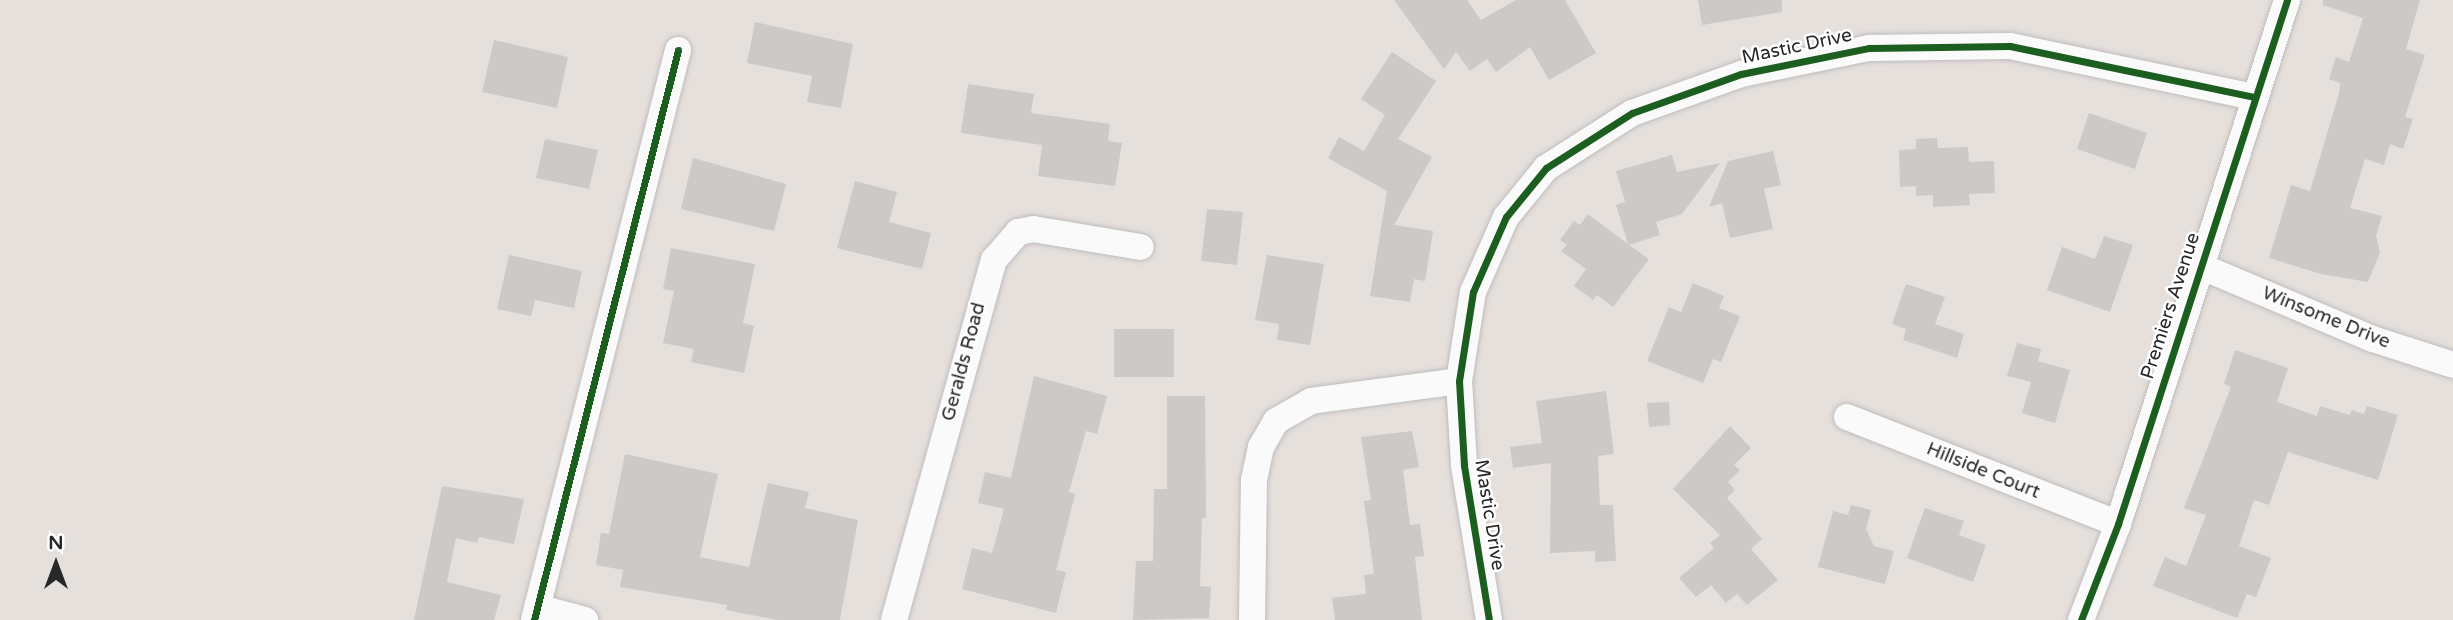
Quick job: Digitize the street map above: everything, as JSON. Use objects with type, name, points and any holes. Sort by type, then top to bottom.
[{"type":"street","name":"Premiers Avenue","points":[[2081,620],[2118,524],[2287,0]]},
{"type":"street","name":"Mastic Drive","points":[[1489,620],[1464,465],[1459,381],[1473,292],[1506,218],[1546,168],[1632,113],[1741,74],[1869,48],[2010,46],[2254,97]]},
{"type":"street","points":[[585,620],[536,614],[678,50]]},
{"type":"street","name":"Geralds Road","points":[[894,620],[993,260],[1018,232],[1033,229],[1140,247]]},
{"type":"street","name":"Winsome Drive","points":[[2200,266],[2373,339],[2453,365]]},
{"type":"street","points":[[1252,620],[1254,480],[1261,447],[1276,421],[1311,401],[1459,381]]},
{"type":"street","name":"Hillside Court","points":[[1847,417],[2118,524]]},
{"type":"building","points":[[1394,0],[1467,0],[1481,20],[1516,0],[1565,0],[1596,53],[1549,80],[1530,47],[1496,72],[1487,59],[1470,71],[1456,52],[1444,69]]},
{"type":"building","points":[[1698,0],[1782,0],[1782,12],[1702,25]]},
{"type":"building","points":[[2323,0],[2420,0],[2406,49],[2425,55],[2405,117],[2413,119],[2403,149],[2390,144],[2384,165],[2365,159],[2350,208],[2382,216],[2376,236],[2380,252],[2368,282],[2321,274],[2269,258],[2291,185],[2310,191],[2339,93],[2340,83],[2329,79],[2336,57],[2349,62],[2363,18],[2323,5]]},
{"type":"building","points":[[755,22],[853,44],[841,108],[807,102],[812,76],[747,63]]},
{"type":"building","points":[[494,40],[568,57],[557,108],[482,92]]},
{"type":"building","points":[[1392,52],[1436,81],[1398,139],[1432,157],[1394,225],[1433,231],[1425,281],[1414,279],[1410,302],[1370,296],[1387,191],[1328,158],[1339,137],[1364,151],[1385,115],[1361,99]]},
{"type":"building","points":[[968,84],[1034,94],[1031,113],[1110,124],[1108,141],[1122,143],[1115,186],[1038,176],[1042,145],[961,133]]},
{"type":"building","points":[[2089,113],[2147,133],[2135,169],[2077,149]]},
{"type":"building","points":[[1937,138],[1938,148],[1968,147],[1969,162],[1994,161],[1995,193],[1969,194],[1970,205],[1933,207],[1933,195],[1916,196],[1916,186],[1900,187],[1899,150],[1916,149],[1916,139]]},
{"type":"building","points":[[545,139],[598,150],[589,189],[536,178]]},
{"type":"building","points":[[1773,151],[1781,185],[1764,189],[1773,229],[1730,238],[1722,203],[1709,207],[1728,161]]},
{"type":"building","points":[[1672,155],[1677,172],[1720,163],[1682,214],[1656,222],[1660,235],[1629,245],[1649,259],[1613,307],[1597,295],[1593,300],[1574,286],[1586,269],[1561,251],[1567,245],[1560,240],[1574,221],[1580,225],[1588,214],[1628,244],[1616,205],[1625,202],[1616,171]]},
{"type":"building","points":[[693,158],[786,184],[774,231],[681,209]]},
{"type":"building","points":[[855,181],[897,192],[889,222],[931,233],[922,269],[837,248]]},
{"type":"building","points":[[1207,209],[1243,212],[1237,265],[1201,261]]},
{"type":"building","points":[[2104,236],[2133,245],[2110,312],[2047,290],[2062,247],[2095,259]]},
{"type":"building","points":[[671,248],[755,264],[743,323],[754,326],[744,373],[691,362],[694,349],[663,343],[674,291],[663,289]]},
{"type":"building","points":[[509,255],[582,271],[574,308],[535,300],[531,316],[497,309]]},
{"type":"building","points":[[1267,255],[1324,264],[1310,345],[1277,340],[1279,324],[1255,320]]},
{"type":"building","points":[[1693,283],[1724,296],[1719,308],[1740,316],[1721,362],[1713,359],[1703,383],[1647,361],[1669,307],[1681,312]]},
{"type":"building","points":[[1906,284],[1945,297],[1935,324],[1964,334],[1957,358],[1903,340],[1906,329],[1892,324]]},
{"type":"building","points":[[1114,329],[1174,329],[1174,377],[1114,377]]},
{"type":"building","points":[[2017,343],[2041,349],[2038,361],[2070,370],[2055,423],[2022,413],[2031,382],[2007,376]]},
{"type":"building","points":[[2235,350],[2288,368],[2277,402],[2317,416],[2320,406],[2350,415],[2352,410],[2364,414],[2367,406],[2398,415],[2378,480],[2288,452],[2269,505],[2254,500],[2239,546],[2271,558],[2256,597],[2247,594],[2237,618],[2153,586],[2165,557],[2186,566],[2206,515],[2184,508],[2231,387],[2224,384]]},
{"type":"building","points":[[1034,376],[1107,396],[1097,434],[1086,431],[1069,492],[1075,494],[1056,570],[1066,572],[1056,613],[962,589],[972,548],[992,553],[1004,509],[978,503],[985,472],[1011,478]]},
{"type":"building","points":[[1606,391],[1614,454],[1598,456],[1600,505],[1613,505],[1616,561],[1595,562],[1595,551],[1550,553],[1551,463],[1513,468],[1510,447],[1542,443],[1536,401]]},
{"type":"building","points":[[1167,396],[1205,396],[1206,518],[1202,518],[1200,586],[1211,587],[1209,618],[1133,620],[1136,561],[1153,561],[1154,489],[1167,489]]},
{"type":"building","points":[[1669,402],[1670,425],[1649,427],[1647,403]]},
{"type":"building","points":[[1730,426],[1751,448],[1734,465],[1740,470],[1728,482],[1735,490],[1727,498],[1762,539],[1751,549],[1778,580],[1747,605],[1737,594],[1726,603],[1711,585],[1696,597],[1679,578],[1714,548],[1710,543],[1720,535],[1673,489]]},
{"type":"building","points":[[1412,431],[1419,467],[1403,470],[1410,525],[1420,524],[1424,556],[1415,557],[1422,620],[1335,620],[1332,598],[1366,594],[1364,575],[1374,574],[1364,501],[1371,500],[1361,437]]},
{"type":"building","points":[[625,454],[718,474],[700,557],[749,567],[768,483],[809,492],[805,508],[858,520],[840,620],[777,620],[726,610],[727,605],[620,587],[623,570],[596,565],[601,533],[609,534]]},
{"type":"building","points":[[442,486],[524,499],[514,544],[479,537],[477,543],[456,538],[447,582],[501,595],[494,620],[414,620]]},
{"type":"building","points":[[1851,505],[1871,510],[1866,529],[1874,546],[1894,551],[1885,584],[1818,567],[1833,511],[1848,515]]},
{"type":"building","points":[[1925,508],[1964,521],[1959,535],[1986,545],[1973,582],[1907,558]]},
{"type":"cycle path","points":[[2081,620],[2118,524],[2287,0]]},
{"type":"cycle path","points":[[1489,620],[1464,465],[1459,381],[1473,292],[1506,217],[1546,168],[1632,113],[1741,74],[1869,48],[2010,46],[2254,97]]},
{"type":"cycle path","points":[[534,620],[678,50]]}]
